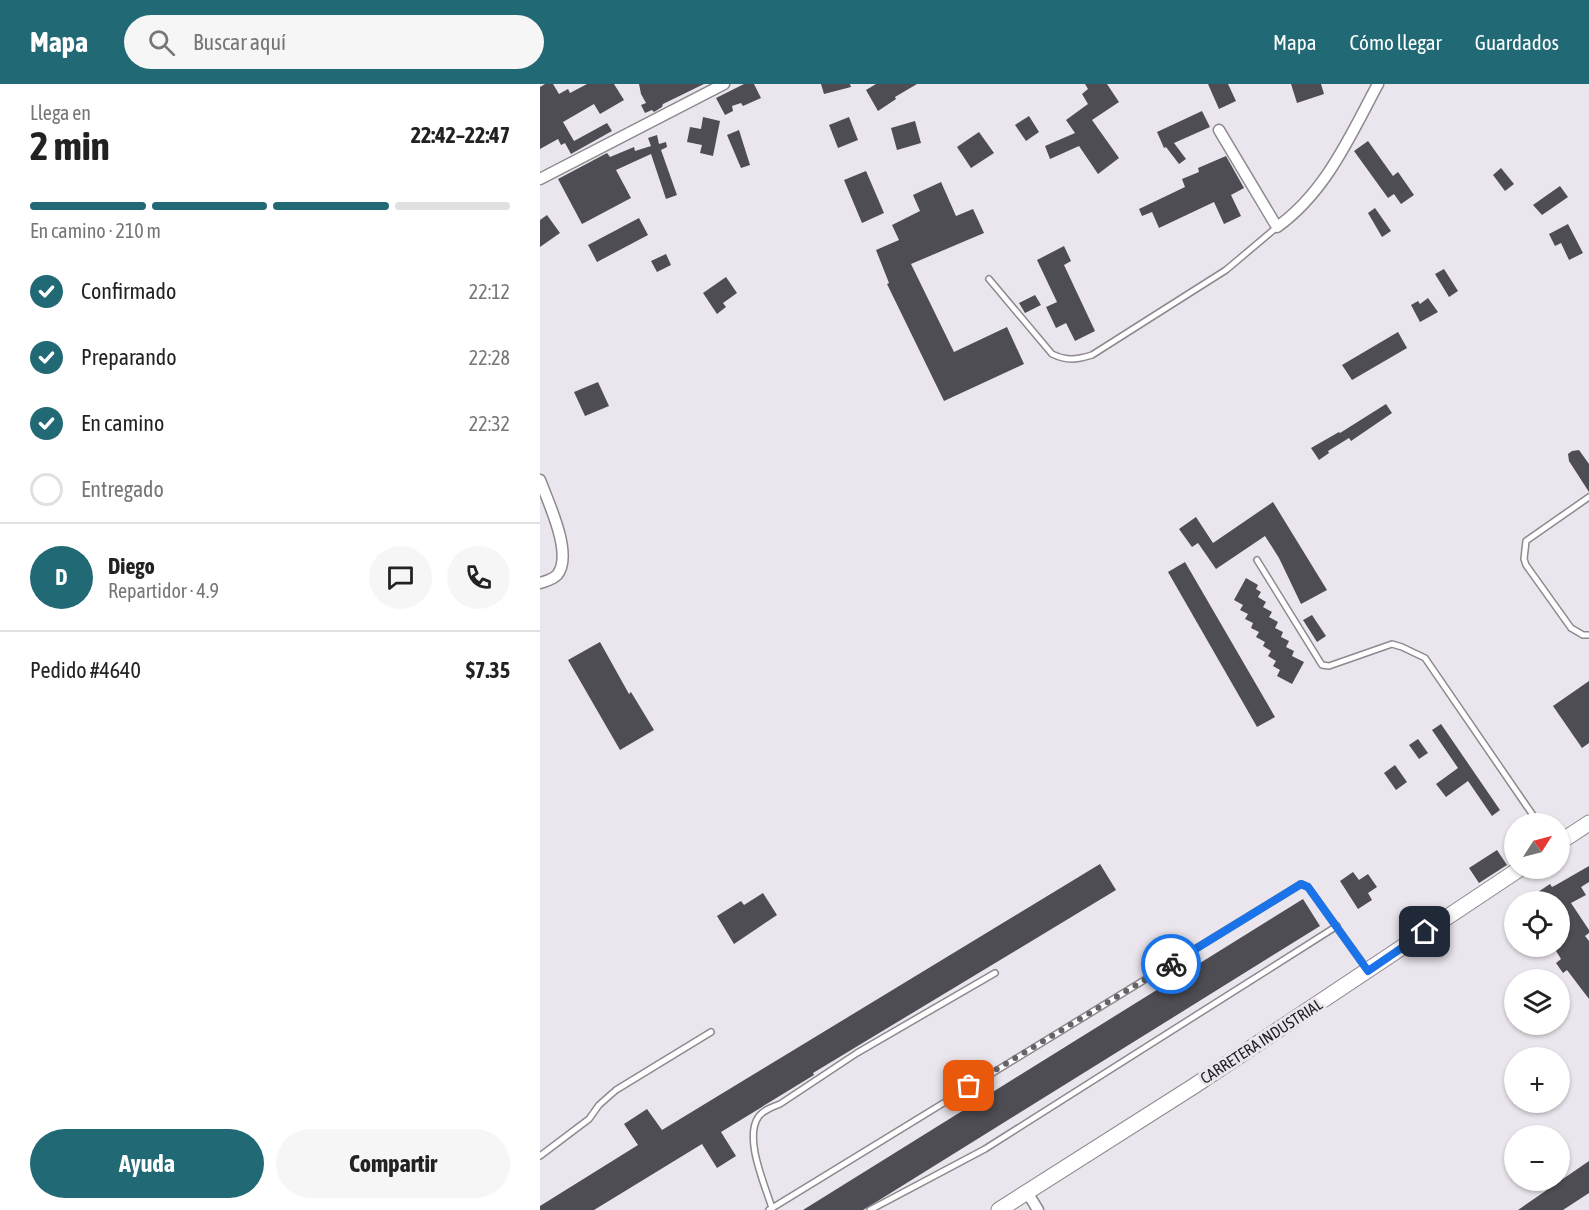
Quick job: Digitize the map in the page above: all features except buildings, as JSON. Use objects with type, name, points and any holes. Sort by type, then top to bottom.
[{"type":"main road","points":[[1570,835],[1589,823]]},
{"type":"main road","name":"CARRETERA INDUSTRIAL","points":[[999,1210],[1194,1086],[1505,879]]},
{"type":"street","points":[[540,179],[723,84]]},
{"type":"street","points":[[1219,130],[1277,227],[1312,196],[1325,178],[1378,84]]},
{"type":"street","points":[[540,480],[564,555],[558,573],[550,580],[540,584]]},
{"type":"street","points":[[1027,1192],[1038,1210]]},
{"type":"lane","points":[[989,279],[1052,354],[1064,360],[1076,360],[1092,355],[1226,270],[1277,227]]},
{"type":"lane","points":[[1589,497],[1526,541],[1524,559],[1571,628],[1589,635]]},
{"type":"lane","points":[[1257,560],[1322,665],[1329,666],[1392,644],[1425,658],[1531,813]]},
{"type":"lane","points":[[995,973],[857,1053],[759,1117],[753,1128],[752,1143],[770,1209],[1301,884],[1308,887],[1368,971]]},
{"type":"lane","points":[[870,1210],[985,1149],[1337,926]]},
{"type":"lane","points":[[540,1156],[589,1119],[599,1105],[616,1090],[711,1032]]},
{"type":"way so far","points":[[969,1086],[1171,964]]},
{"type":"route","points":[[1171,964],[1301,884],[1308,887],[1368,971],[1425,932]]}]
